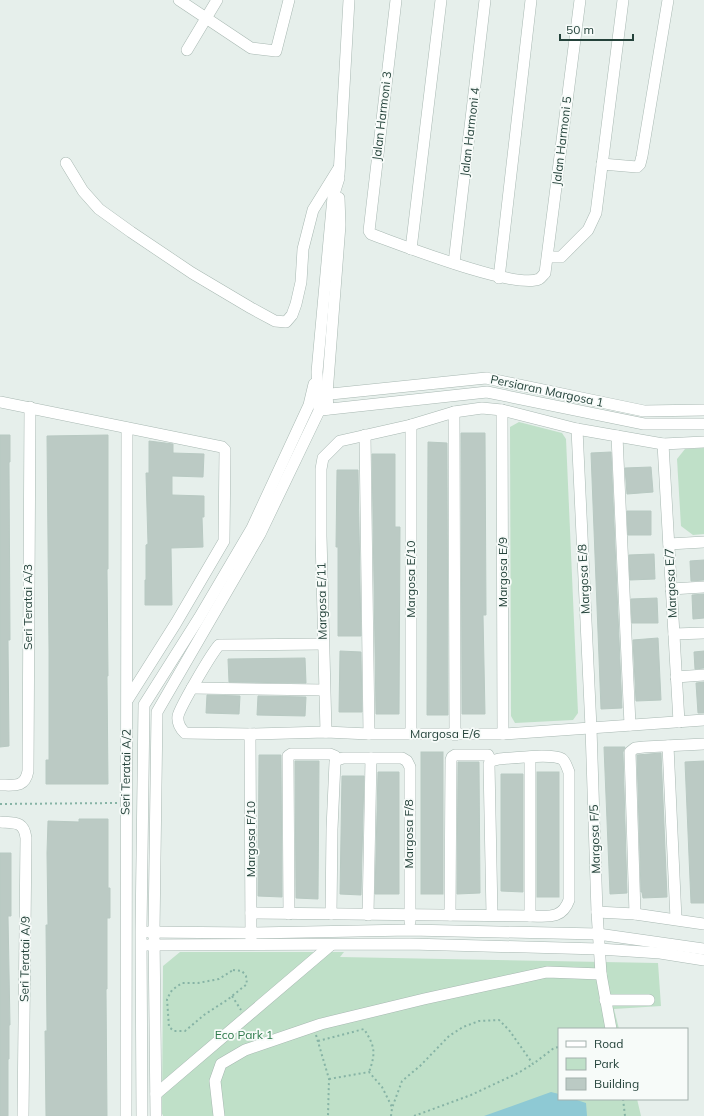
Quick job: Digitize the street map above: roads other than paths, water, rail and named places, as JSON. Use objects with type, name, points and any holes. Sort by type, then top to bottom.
[{"type":"street","points":[[179,0],[251,48],[276,51],[289,0]]},
{"type":"street","points":[[187,50],[217,0]]},
{"type":"street","points":[[142,1116],[141,932],[144,705],[199,618],[252,528],[319,408],[333,389],[328,377],[340,225],[339,173],[349,0]]},
{"type":"street","name":"Jalan Harmoni 3","points":[[396,0],[369,231],[371,234],[411,249]]},
{"type":"street","points":[[441,0],[411,249],[499,278],[530,0]]},
{"type":"street","name":"Jalan Harmoni 4","points":[[454,263],[485,0]]},
{"type":"street","name":"Jalan Harmoni 5","points":[[499,278],[531,281],[539,279],[545,273],[580,0]]},
{"type":"street","points":[[548,257],[561,257],[588,230],[596,213],[623,0]]},
{"type":"street","points":[[602,164],[637,167],[640,164],[668,0]]},
{"type":"street","points":[[66,163],[83,191],[99,209],[192,273],[250,308],[275,321],[286,322],[292,316],[296,304],[304,249],[313,210],[339,173]]},
{"type":"street","points":[[156,1116],[154,932],[157,712],[260,534],[319,408],[317,372],[333,197],[339,173]]},
{"type":"street","points":[[317,372],[328,394]]},
{"type":"street","name":"Persiaran Margosa 1","points":[[328,394],[486,378],[644,411],[704,410]]},
{"type":"street","points":[[540,419],[547,391]]},
{"type":"street","name":"Persiaran Margosa 1","points":[[319,408],[487,392],[644,424],[704,424]]},
{"type":"street","points":[[0,402],[222,447],[226,450],[224,540],[176,623],[127,700]]},
{"type":"street","name":"Seri Teratai A/3","points":[[0,785],[20,785],[26,779],[28,771],[30,407]]},
{"type":"street","points":[[369,734],[365,435],[411,425],[454,412],[482,408],[502,410],[577,429],[663,444],[704,442]]},
{"type":"street","name":"Margosa E/9","points":[[502,410],[503,734]]},
{"type":"street","points":[[454,412],[455,735]]},
{"type":"street","name":"Margosa E/10","points":[[411,425],[411,734]]},
{"type":"street","name":"Seri Teratai A/2","points":[[126,1116],[127,428]]},
{"type":"street","name":"Margosa E/8","points":[[577,429],[591,728]]},
{"type":"street","name":"Margosa E/11","points":[[326,732],[323,644],[321,469],[323,458],[340,441],[365,435]]},
{"type":"street","points":[[618,436],[630,725]]},
{"type":"street","name":"Margosa E/7","points":[[663,444],[679,722]]},
{"type":"street","points":[[669,544],[704,542]]},
{"type":"street","points":[[671,589],[704,587]]},
{"type":"street","points":[[674,634],[704,632]]},
{"type":"street","points":[[192,688],[218,645],[323,644]]},
{"type":"street","points":[[676,677],[704,675]]},
{"type":"street","points":[[192,688],[324,690]]},
{"type":"street","name":"Margosa E/6","points":[[192,688],[178,714],[178,724],[185,733],[250,734],[326,732],[455,735],[503,734],[704,720]]},
{"type":"street","points":[[143,728],[156,728]]},
{"type":"street","name":"Margosa F/5","points":[[591,728],[598,934],[601,974],[611,1028]]},
{"type":"street","name":"Margosa F/10","points":[[250,734],[251,939]]},
{"type":"street","points":[[635,914],[630,752],[635,748],[704,744]]},
{"type":"street","points":[[668,746],[676,919]]},
{"type":"street","points":[[289,914],[288,756],[291,754],[330,754],[335,756],[337,760],[334,766],[331,914]]},
{"type":"street","points":[[450,915],[451,760],[455,755],[488,755],[491,761],[489,767],[492,915]]},
{"type":"street","points":[[252,913],[555,916],[562,912],[567,906],[569,900],[569,772],[566,764],[562,759],[553,756],[491,761]]},
{"type":"street","points":[[530,757],[530,916]]},
{"type":"street","points":[[368,915],[371,758]]},
{"type":"street","name":"Margosa F/8","points":[[337,760],[402,758],[407,761],[410,767],[410,944]]},
{"type":"street","points":[[142,803],[155,803]]},
{"type":"street","name":"Seri Teratai A/9","points":[[0,822],[15,823],[21,826],[25,830],[26,838],[24,1116]]},
{"type":"street","points":[[597,912],[635,914],[704,924]]},
{"type":"street","points":[[141,946],[410,930],[598,934],[704,949]]},
{"type":"street","points":[[141,932],[331,944],[410,944],[599,949],[660,953],[704,960]]},
{"type":"street","points":[[156,1094],[331,944]]},
{"type":"street","points":[[219,1116],[215,1081],[221,1064],[245,1050],[313,1027],[424,999],[547,972],[601,974]]},
{"type":"street","points":[[605,1000],[649,1000]]},
{"type":"water","points":[[551,1092],[558,1094],[558,1100],[577,1100],[586,1103],[587,1116],[484,1116]]},
{"type":"park label","name":"Eco Park 1","points":[[244,1035]]}]
